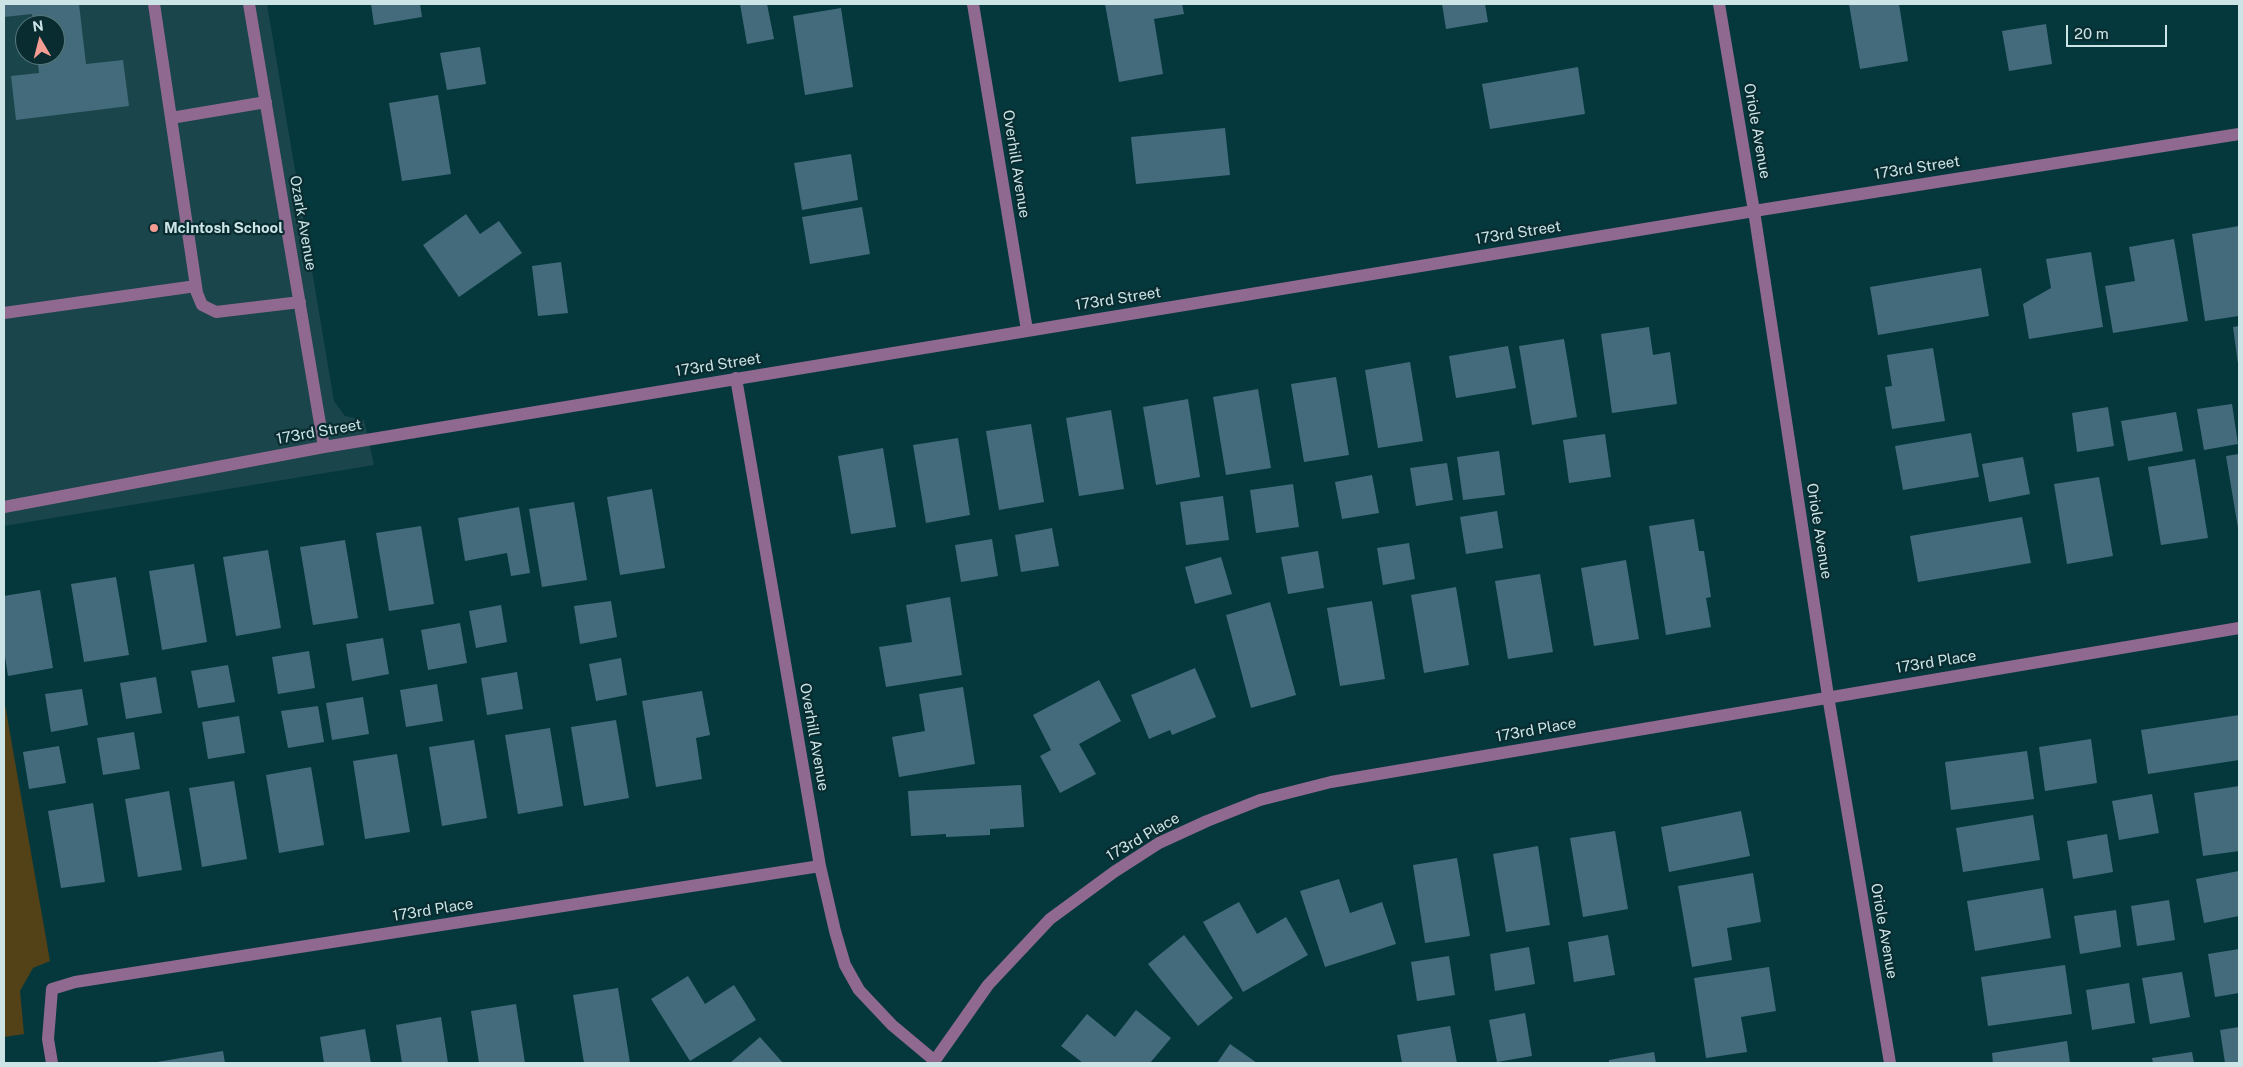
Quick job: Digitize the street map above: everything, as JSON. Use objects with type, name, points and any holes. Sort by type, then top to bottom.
[{"type":"street","points":[[154,4],[196,286],[202,304],[216,312],[300,302]]},
{"type":"street","name":"Ozark Avenue","points":[[249,4],[324,447]]},
{"type":"street","name":"Overhill Avenue","points":[[973,4],[1027,330]]},
{"type":"street","name":"Oriole Avenue","points":[[1719,4],[1754,211],[1828,696],[1890,1063]]},
{"type":"street","points":[[170,118],[266,102]]},
{"type":"street","name":"173rd Street","points":[[4,507],[324,447],[736,378],[1754,211],[2239,134]]},
{"type":"street","points":[[4,313],[196,286]]},
{"type":"street","name":"Overhill Avenue","points":[[736,378],[820,866],[835,931],[845,965],[859,990],[892,1025],[934,1062]]},
{"type":"street","name":"173rd Place","points":[[934,1062],[988,986],[1050,919],[1128,862],[1159,843],[1207,820],[1260,800],[1330,782],[1828,696],[2239,628]]},
{"type":"street","name":"173rd Place","points":[[52,1063],[48,1038],[52,989],[76,982],[820,866]]},
{"type":"shaded area","name":"McIntosh School","points":[[4,4],[267,4],[334,401],[345,416],[364,420],[374,465],[4,526]]},
{"type":"shaded area","points":[[4,699],[50,961],[33,968],[20,991],[24,1034],[4,1037]]},
{"type":"building","points":[[4,4],[79,4],[86,64],[123,60],[129,106],[16,120],[11,76],[39,73],[38,65],[65,65],[65,15],[32,14],[4,17]]},
{"type":"building","points":[[371,4],[420,4],[422,17],[374,25]]},
{"type":"building","points":[[740,4],[767,4],[774,39],[747,44]]},
{"type":"building","points":[[1105,4],[1182,4],[1184,14],[1154,19],[1163,74],[1119,82]]},
{"type":"building","points":[[1442,4],[1485,4],[1488,22],[1446,29]]},
{"type":"building","points":[[1849,4],[1899,4],[1908,61],[1860,69]]},
{"type":"building","points":[[841,8],[853,87],[805,95],[793,16]]},
{"type":"building","points":[[2046,24],[2052,64],[2009,71],[2002,31]]},
{"type":"building","points":[[480,47],[486,84],[447,90],[440,53]]},
{"type":"building","points":[[1578,67],[1585,114],[1490,129],[1482,84]]},
{"type":"building","points":[[438,95],[451,174],[402,181],[389,103]]},
{"type":"building","points":[[1225,128],[1230,175],[1136,184],[1131,137]]},
{"type":"building","points":[[851,154],[858,200],[802,210],[794,163]]},
{"type":"building","points":[[862,207],[870,254],[810,264],[802,217]]},
{"type":"building","points":[[466,214],[480,234],[499,221],[522,253],[459,297],[423,245]]},
{"type":"building","points":[[2239,226],[2239,316],[2205,321],[2192,234]]},
{"type":"building","points":[[2174,239],[2188,321],[2113,333],[2105,286],[2135,281],[2129,247]]},
{"type":"building","points":[[2091,252],[2103,327],[2029,339],[2023,304],[2051,288],[2046,259]]},
{"type":"building","points":[[561,262],[568,313],[538,316],[532,266]]},
{"type":"building","points":[[1981,268],[1989,316],[1878,335],[1870,287]]},
{"type":"building","points":[[2239,326],[2239,364],[2238,364],[2233,327]]},
{"type":"building","points":[[1649,327],[1653,355],[1670,352],[1677,404],[1612,413],[1601,334]]},
{"type":"building","points":[[1564,339],[1577,417],[1532,425],[1519,346]]},
{"type":"building","points":[[1508,346],[1516,388],[1456,398],[1449,356]]},
{"type":"building","points":[[1933,348],[1945,421],[1892,429],[1885,387],[1892,386],[1887,355]]},
{"type":"building","points":[[1410,362],[1423,441],[1378,448],[1365,370]]},
{"type":"building","points":[[1336,377],[1349,455],[1304,462],[1291,384]]},
{"type":"building","points":[[1258,389],[1271,468],[1226,475],[1213,397]]},
{"type":"building","points":[[1188,399],[1200,477],[1156,485],[1143,407]]},
{"type":"building","points":[[2232,404],[2238,444],[2204,450],[2197,409]]},
{"type":"building","points":[[2108,407],[2114,446],[2077,452],[2072,413]]},
{"type":"building","points":[[1111,410],[1124,489],[1079,496],[1066,418]]},
{"type":"building","points":[[2176,412],[2183,451],[2128,461],[2121,421]]},
{"type":"building","points":[[1031,424],[1044,502],[999,510],[986,431]]},
{"type":"building","points":[[1971,433],[1979,477],[1903,490],[1895,446]]},
{"type":"building","points":[[1605,434],[1611,477],[1569,483],[1563,440]]},
{"type":"building","points":[[958,438],[970,515],[926,523],[913,445]]},
{"type":"building","points":[[883,448],[896,527],[851,534],[838,456]]},
{"type":"building","points":[[1499,451],[1505,495],[1463,500],[1457,457]]},
{"type":"building","points":[[2239,454],[2239,528],[2238,528],[2226,456]]},
{"type":"building","points":[[2023,457],[2030,494],[1989,502],[1982,464]]},
{"type":"building","points":[[2195,459],[2208,538],[2161,545],[2148,467]]},
{"type":"building","points":[[1447,463],[1453,500],[1416,506],[1410,468]]},
{"type":"building","points":[[1372,475],[1379,513],[1342,519],[1335,482]]},
{"type":"building","points":[[2099,477],[2113,556],[2067,564],[2054,484]]},
{"type":"building","points":[[1293,484],[1299,527],[1256,533],[1250,490]]},
{"type":"building","points":[[652,489],[665,568],[620,575],[607,497]]},
{"type":"building","points":[[1223,496],[1229,540],[1186,545],[1180,502]]},
{"type":"building","points":[[574,502],[587,580],[542,587],[529,509]]},
{"type":"building","points":[[519,507],[530,573],[511,576],[507,553],[465,561],[458,518]]},
{"type":"building","points":[[1497,511],[1503,548],[1466,554],[1460,517]]},
{"type":"building","points":[[2022,517],[2031,563],[1918,582],[1910,536]]},
{"type":"building","points":[[1694,519],[1699,551],[1704,551],[1711,597],[1706,598],[1711,627],[1666,635],[1649,526]]},
{"type":"building","points":[[421,526],[434,604],[389,611],[376,533]]},
{"type":"building","points":[[1052,528],[1059,566],[1021,572],[1015,535]]},
{"type":"building","points":[[992,539],[998,576],[961,582],[955,545]]},
{"type":"building","points":[[345,540],[358,618],[313,625],[300,547]]},
{"type":"building","points":[[1409,543],[1415,579],[1383,585],[1377,548]]},
{"type":"building","points":[[268,550],[281,628],[236,636],[223,557]]},
{"type":"building","points":[[1318,551],[1324,588],[1288,594],[1281,557]]},
{"type":"building","points":[[1221,557],[1232,594],[1195,604],[1185,567]]},
{"type":"building","points":[[1626,560],[1639,639],[1594,646],[1581,568]]},
{"type":"building","points":[[194,564],[207,642],[162,650],[149,571]]},
{"type":"building","points":[[1540,574],[1553,652],[1508,659],[1495,581]]},
{"type":"building","points":[[116,577],[129,655],[84,662],[71,584]]},
{"type":"building","points":[[1456,587],[1469,665],[1424,673],[1411,595]]},
{"type":"building","points":[[40,590],[53,668],[8,676],[4,650],[4,596]]},
{"type":"building","points":[[950,597],[962,675],[886,687],[879,647],[912,642],[906,605]]},
{"type":"building","points":[[611,601],[617,637],[580,644],[574,606]]},
{"type":"building","points":[[1372,601],[1385,679],[1340,686],[1327,608]]},
{"type":"building","points":[[1270,602],[1296,695],[1251,708],[1226,615]]},
{"type":"building","points":[[501,605],[507,642],[476,648],[469,611]]},
{"type":"building","points":[[460,623],[467,663],[428,670],[421,630]]},
{"type":"building","points":[[383,638],[389,674],[352,681],[346,644]]},
{"type":"building","points":[[309,651],[315,688],[278,694],[272,657]]},
{"type":"building","points":[[621,658],[627,695],[596,701],[589,664]]},
{"type":"building","points":[[228,665],[235,702],[198,708],[191,671]]},
{"type":"building","points":[[1195,668],[1216,717],[1172,735],[1170,730],[1149,739],[1131,695]]},
{"type":"building","points":[[517,672],[523,709],[487,715],[481,678]]},
{"type":"building","points":[[156,677],[162,713],[126,719],[120,683]]},
{"type":"building","points":[[1099,680],[1121,721],[1079,744],[1096,774],[1060,793],[1040,756],[1051,750],[1033,715]]},
{"type":"building","points":[[437,684],[443,721],[406,727],[400,690]]},
{"type":"building","points":[[963,687],[975,764],[899,777],[892,737],[925,731],[919,694]]},
{"type":"building","points":[[82,689],[88,725],[51,732],[45,694]]},
{"type":"building","points":[[702,691],[710,735],[696,738],[702,779],[656,787],[642,701]]},
{"type":"building","points":[[363,697],[369,734],[332,740],[326,703]]},
{"type":"building","points":[[318,706],[324,742],[288,748],[281,711]]},
{"type":"building","points":[[2239,715],[2239,760],[2148,774],[2141,730]]},
{"type":"building","points":[[239,716],[245,753],[208,759],[202,722]]},
{"type":"building","points":[[616,720],[629,798],[584,806],[571,727]]},
{"type":"building","points":[[550,728],[563,806],[518,814],[505,735]]},
{"type":"building","points":[[134,732],[140,769],[103,775],[97,738]]},
{"type":"building","points":[[2091,739],[2097,783],[2045,791],[2039,747]]},
{"type":"building","points":[[474,740],[487,818],[442,826],[429,747]]},
{"type":"building","points":[[59,746],[66,783],[29,789],[23,752]]},
{"type":"building","points":[[2027,751],[2034,799],[1951,810],[1945,762]]},
{"type":"building","points":[[397,754],[410,832],[365,839],[353,761]]},
{"type":"building","points":[[311,767],[324,845],[279,853],[266,775]]},
{"type":"building","points":[[234,781],[247,859],[202,867],[189,788]]},
{"type":"building","points":[[1021,785],[1024,827],[990,829],[990,835],[946,837],[946,834],[911,836],[908,791]]},
{"type":"building","points":[[2239,786],[2239,851],[2203,856],[2194,793]]},
{"type":"building","points":[[169,791],[182,870],[138,877],[125,799]]},
{"type":"building","points":[[2152,794],[2159,833],[2119,840],[2112,801]]},
{"type":"building","points":[[93,803],[105,882],[61,888],[48,811]]},
{"type":"building","points":[[1741,811],[1750,856],[1669,872],[1661,827]]},
{"type":"building","points":[[2033,815],[2040,860],[1963,872],[1956,828]]},
{"type":"building","points":[[1615,831],[1628,909],[1583,917],[1570,838]]},
{"type":"building","points":[[2107,834],[2113,872],[2073,879],[2067,841]]},
{"type":"building","points":[[1538,846],[1550,925],[1506,932],[1493,854]]},
{"type":"building","points":[[1457,858],[1470,936],[1425,943],[1413,865]]},
{"type":"building","points":[[2239,871],[2239,916],[2204,923],[2196,879]]},
{"type":"building","points":[[1753,873],[1761,922],[1727,928],[1732,960],[1692,967],[1678,886]]},
{"type":"building","points":[[1339,879],[1350,913],[1382,902],[1396,944],[1325,967],[1300,891]]},
{"type":"building","points":[[2043,888],[2051,938],[1975,951],[1967,901]]},
{"type":"building","points":[[2169,900],[2175,940],[2137,946],[2131,906]]},
{"type":"building","points":[[1239,902],[1257,934],[1286,917],[1308,955],[1243,992],[1203,922]]},
{"type":"building","points":[[2116,910],[2121,947],[2080,954],[2074,916]]},
{"type":"building","points":[[1184,935],[1233,998],[1198,1026],[1148,964]]},
{"type":"building","points":[[1608,935],[1615,975],[1574,982],[1568,942]]},
{"type":"building","points":[[1529,947],[1535,984],[1495,991],[1490,954]]},
{"type":"building","points":[[2239,949],[2239,993],[2215,997],[2208,954]]},
{"type":"building","points":[[1449,956],[1455,995],[1417,1001],[1411,962]]},
{"type":"building","points":[[2065,965],[2072,1014],[1988,1026],[1981,977]]},
{"type":"building","points":[[1769,967],[1776,1011],[1741,1017],[1747,1052],[1706,1058],[1694,978]]},
{"type":"building","points":[[2182,972],[2190,1017],[2150,1024],[2142,978]]},
{"type":"building","points":[[688,976],[705,1004],[734,985],[756,1020],[690,1061],[651,999]]},
{"type":"building","points":[[2129,983],[2135,1023],[2092,1030],[2086,990]]},
{"type":"building","points":[[618,988],[630,1063],[584,1063],[573,995]]},
{"type":"building","points":[[516,1004],[525,1063],[479,1063],[471,1011]]},
{"type":"building","points":[[1136,1010],[1171,1038],[1150,1063],[1083,1063],[1061,1046],[1087,1014],[1115,1037]]},
{"type":"building","points":[[1525,1013],[1532,1056],[1497,1062],[1489,1020]]},
{"type":"building","points":[[441,1017],[448,1063],[402,1063],[396,1025]]},
{"type":"building","points":[[1450,1026],[1457,1063],[1402,1063],[1397,1035]]},
{"type":"building","points":[[2239,1027],[2239,1063],[2225,1063],[2220,1030]]},
{"type":"building","points":[[365,1029],[371,1063],[324,1063],[320,1037]]},
{"type":"building","points":[[760,1037],[783,1063],[730,1063]]},
{"type":"building","points":[[2067,1041],[2070,1063],[1993,1063],[1992,1053]]},
{"type":"building","points":[[1230,1044],[1257,1063],[1217,1063]]},
{"type":"building","points":[[223,1051],[225,1063],[157,1063],[157,1062]]},
{"type":"building","points":[[1654,1052],[1656,1063],[1609,1063],[1609,1060]]},
{"type":"building","points":[[2192,1052],[2194,1063],[2153,1063],[2152,1058]]},
{"type":"place","name":"McIntosh School","points":[[154,228]]}]
